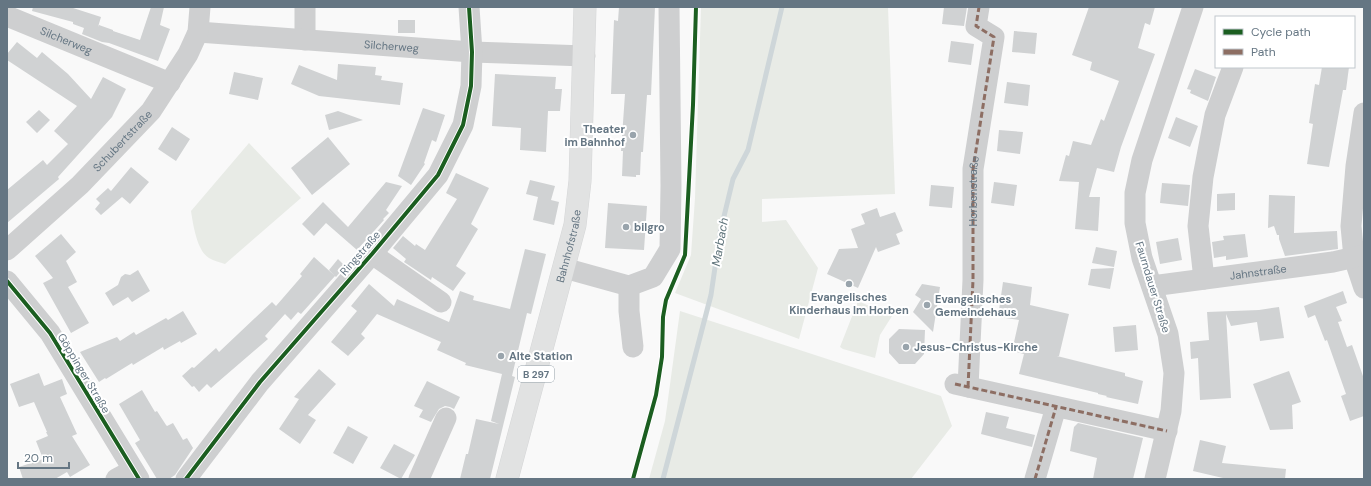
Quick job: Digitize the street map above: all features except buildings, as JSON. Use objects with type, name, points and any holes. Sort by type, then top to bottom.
[{"type":"main road","name":"Bahnhofstraße","points":[[507,479],[576,226],[580,184],[585,56],[585,7]]},
{"type":"street","name":"Schubertstraße","points":[[7,250],[80,185],[151,111],[188,54],[198,32],[200,7]]},
{"type":"street","points":[[305,7],[305,40]]},
{"type":"street","name":"Ringstraße","points":[[186,479],[260,382],[372,254],[438,175],[462,125],[471,86],[472,52],[469,7]]},
{"type":"street","points":[[564,268],[629,286],[653,277],[670,249],[671,186],[669,7]]},
{"type":"street","name":"Horbenstraße","points":[[979,7],[976,26],[994,37],[974,169],[973,280],[961,386],[1167,431]]},
{"type":"street","name":"Faurndauer Straße","points":[[1155,479],[1171,411],[1174,373],[1168,334],[1142,258],[1136,223],[1135,192],[1142,160],[1193,7]]},
{"type":"street","name":"Silcherweg","points":[[10,15],[170,83]]},
{"type":"street","name":"Silcherweg","points":[[198,32],[472,52],[585,56]]},
{"type":"street","points":[[1204,279],[1198,226],[1203,177],[1215,115],[1233,68]]},
{"type":"street","points":[[1364,113],[1356,166],[1351,226],[1359,256],[1364,288]]},
{"type":"street","name":"Ringstraße","points":[[372,254],[441,302]]},
{"type":"street","name":"Jahnstraße","points":[[1152,286],[1333,262],[1359,256]]},
{"type":"street","name":"Göppinger Straße","points":[[7,281],[50,333],[129,476]]},
{"type":"street","points":[[629,286],[629,312],[633,347]]},
{"type":"street","points":[[1035,479],[1056,407]]},
{"type":"street","points":[[419,479],[446,418]]},
{"type":"shaded area","points":[[701,7],[888,7],[895,194],[762,199],[762,222],[786,220],[818,268],[799,339],[675,293],[691,255],[695,198]]},
{"type":"shaded area","points":[[249,143],[301,198],[225,264],[209,258],[201,250],[196,237],[191,211]]},
{"type":"shaded area","points":[[858,301],[892,316],[880,335],[875,358],[840,347]]},
{"type":"shaded area","points":[[680,311],[941,396],[952,426],[911,479],[649,479],[665,421]]},
{"type":"waterway","name":"Marbach","points":[[663,479],[711,295],[720,233],[733,179],[748,150],[782,7]]},
{"type":"marked path","points":[[968,387],[973,280],[973,169],[994,37],[976,26],[979,7]]},
{"type":"marked path","points":[[955,384],[1167,431]]},
{"type":"marked path","points":[[1035,479],[1056,407]]},
{"type":"cycle path","points":[[186,479],[260,382],[372,254],[438,175],[463,125],[471,86],[472,52],[469,7]]},
{"type":"cycle path","points":[[633,479],[656,395],[662,357],[663,317],[666,300],[685,255],[693,105],[696,7]]},
{"type":"cycle path","points":[[7,281],[50,333],[139,479]]},
{"type":"place","name":"Theater im Bahnhof","points":[[633,135]]},
{"type":"place","name":"bilgro","points":[[626,227]]},
{"type":"place","name":"Evangelisches Kinderhaus Im Horben","points":[[849,284]]},
{"type":"place","name":"Evangelisches Gemeindehaus","points":[[927,305]]},
{"type":"place","name":"Jesus-Christus-Kirche","points":[[906,347]]},
{"type":"place","name":"Alte Station","points":[[501,356]]}]
